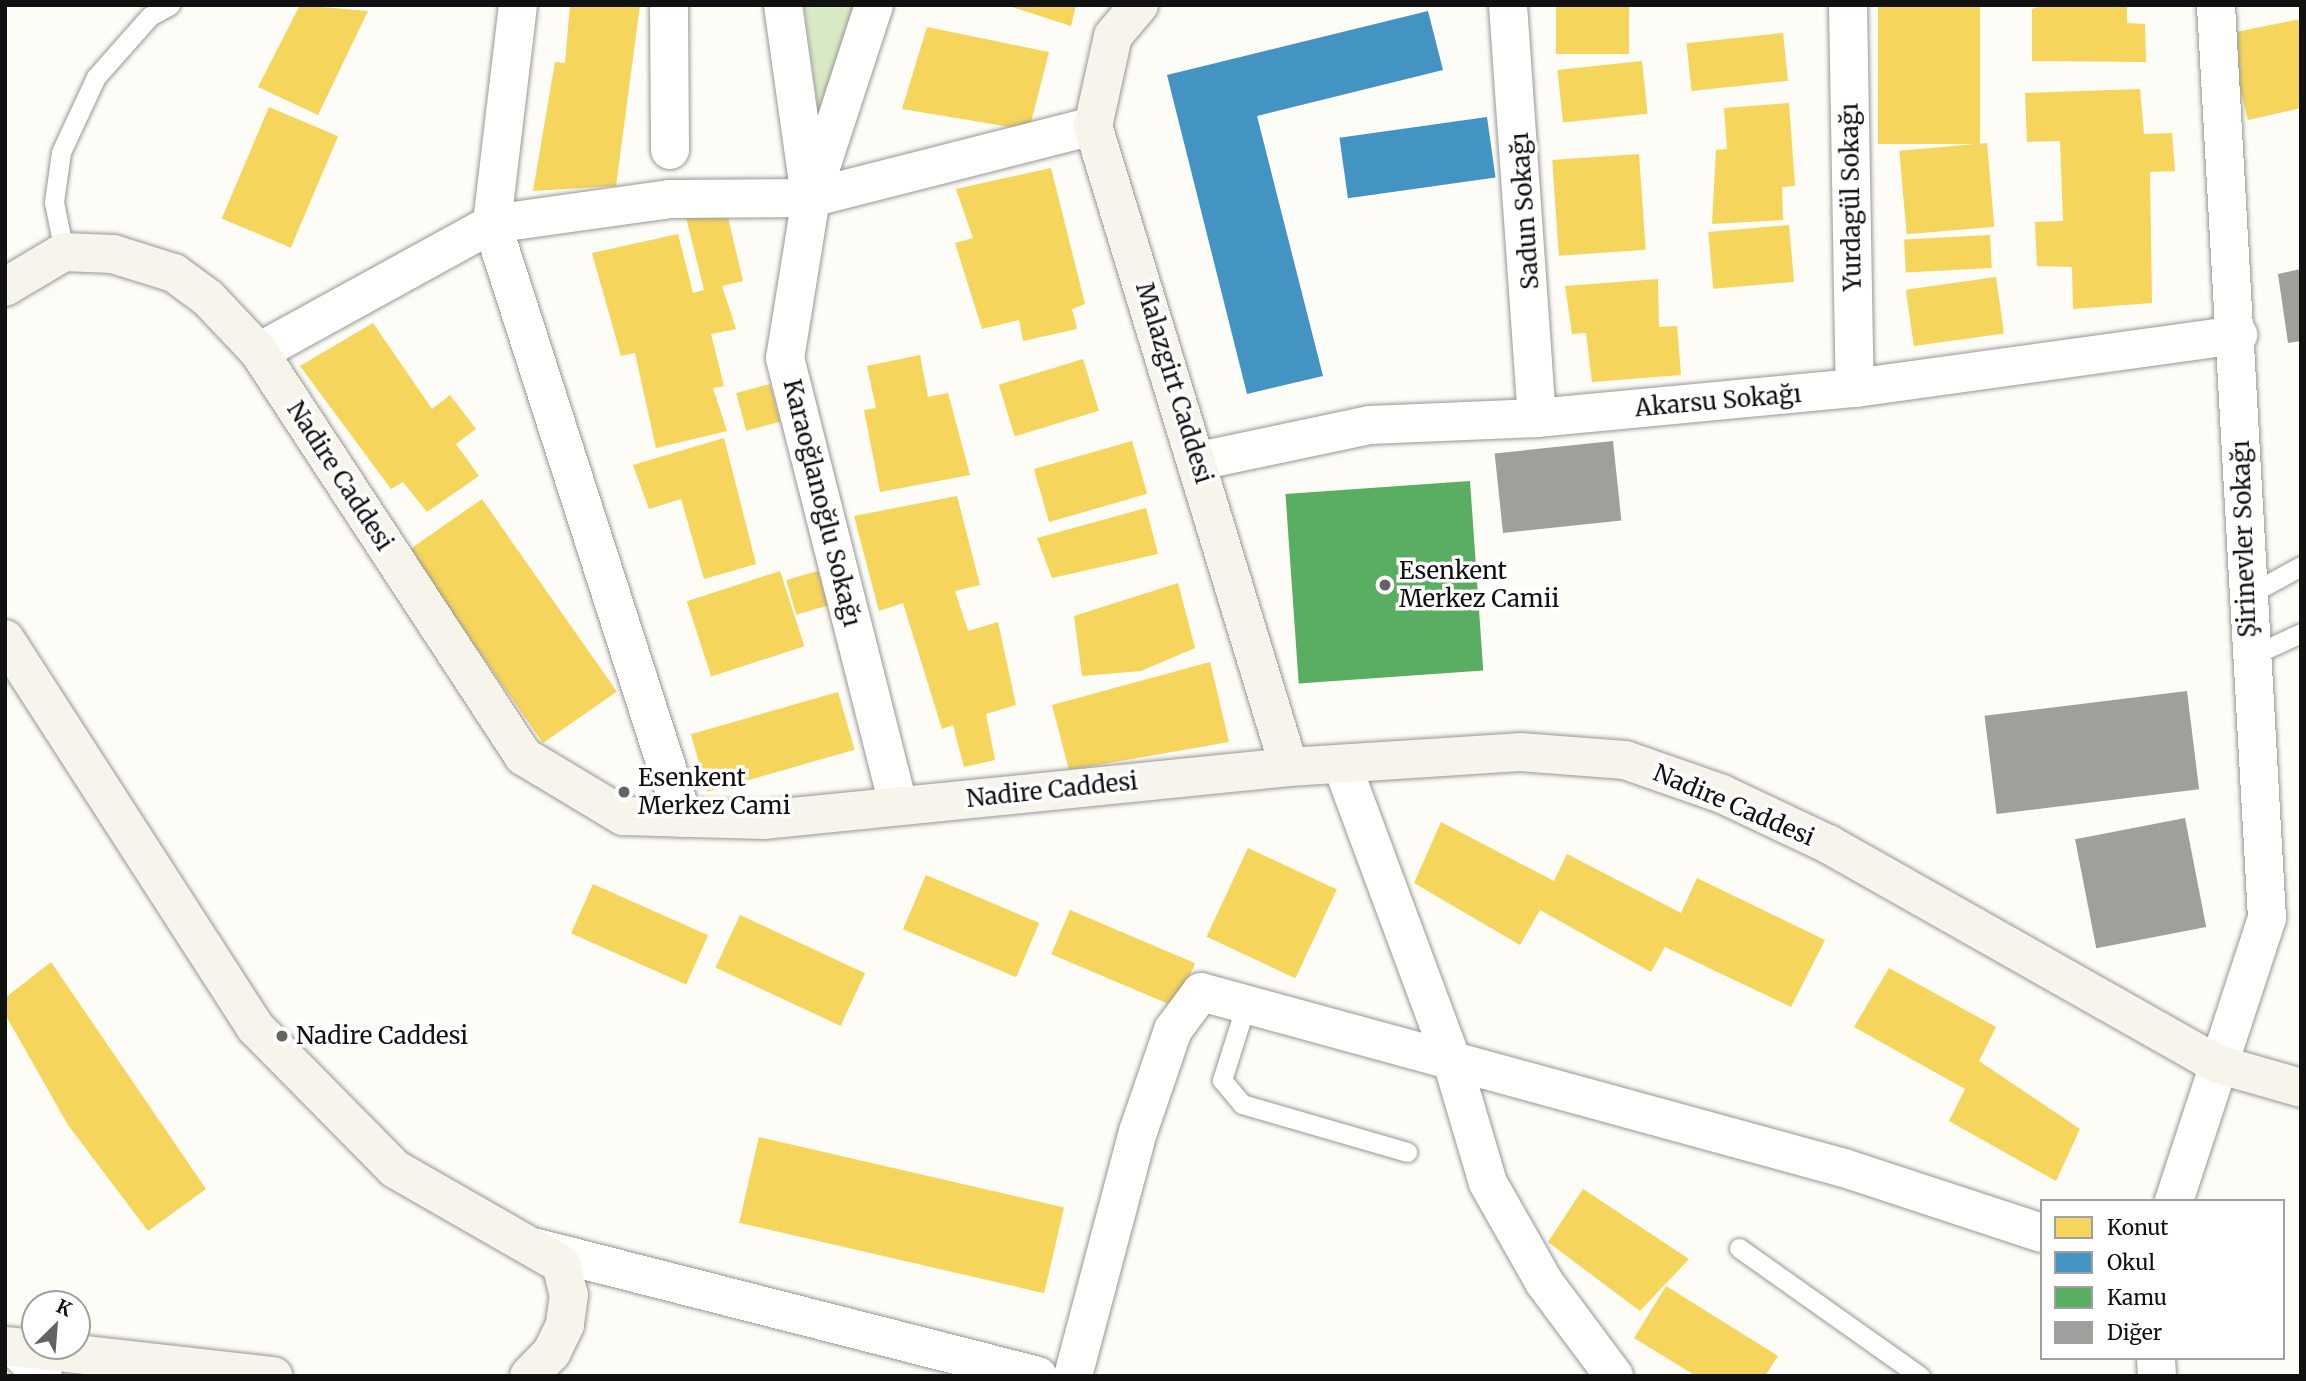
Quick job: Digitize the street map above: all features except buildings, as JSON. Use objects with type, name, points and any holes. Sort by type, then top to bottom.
[{"type":"street","points":[[518,5],[492,224],[683,818]]},
{"type":"street","points":[[669,5],[670,149]]},
{"type":"street","points":[[783,5],[811,198]]},
{"type":"street","points":[[811,198],[874,5]]},
{"type":"street","points":[[259,352],[492,224],[669,199],[811,198],[1093,126],[1113,36],[1139,5]]},
{"type":"street","name":"Sadun Sokağı","points":[[1508,5],[1537,418]]},
{"type":"street","name":"Yurdagül Sokağı","points":[[1848,5],[1855,388]]},
{"type":"street","name":"Şirinevler Sokağı","points":[[2175,1199],[2267,918],[2245,597],[2238,335],[2216,5]]},
{"type":"street","name":"Malazgirt Caddesi","points":[[1093,126],[1199,461],[1289,767]]},
{"type":"street","name":"Karaoğlanoğlu Sokağı","points":[[811,198],[785,358],[898,805]]},
{"type":"street","points":[[5,287],[64,253]]},
{"type":"street","name":"Nadire Caddesi","points":[[64,253],[143,259],[174,273],[208,298],[259,352],[523,756],[623,816],[763,820],[1289,767],[1520,752],[1625,760],[1722,794],[1828,844],[2217,1064],[2301,1088]]},
{"type":"street","name":"Akarsu Sokağı","points":[[1199,461],[1370,425],[1537,418],[1855,388],[2238,335]]},
{"type":"street","points":[[5,639],[255,1027],[395,1169],[561,1264],[569,1295],[552,1352],[529,1376]]},
{"type":"street","points":[[1342,765],[1451,1058],[1488,1183],[1544,1282],[1614,1376]]},
{"type":"street","points":[[1073,1376],[1108,1233],[1173,1030],[1201,992],[1451,1058],[1844,1168],[2040,1232]]},
{"type":"street","points":[[537,1248],[1038,1376]]},
{"type":"street","points":[[9,1347],[43,1376]]},
{"type":"street","points":[[9,1347],[273,1376]]},
{"type":"lane","points":[[64,253],[54,202],[61,152],[96,77],[150,16],[170,5]]},
{"type":"lane","points":[[2245,597],[2301,566]]},
{"type":"lane","points":[[2249,657],[2301,633]]},
{"type":"lane","points":[[1246,1004],[1222,1080],[1242,1104],[1407,1152]]},
{"type":"lane","points":[[1738,1248],[1920,1376]]},
{"type":"green space","points":[[804,5],[857,5],[823,146]]},
{"type":"place","name":"Esenkent Merkez Camii","points":[[1385,585]]},
{"type":"place","name":"Esenkent Merkez Cami","points":[[624,792]]},
{"type":"place","name":"Nadire Caddesi","points":[[282,1036]]}]
